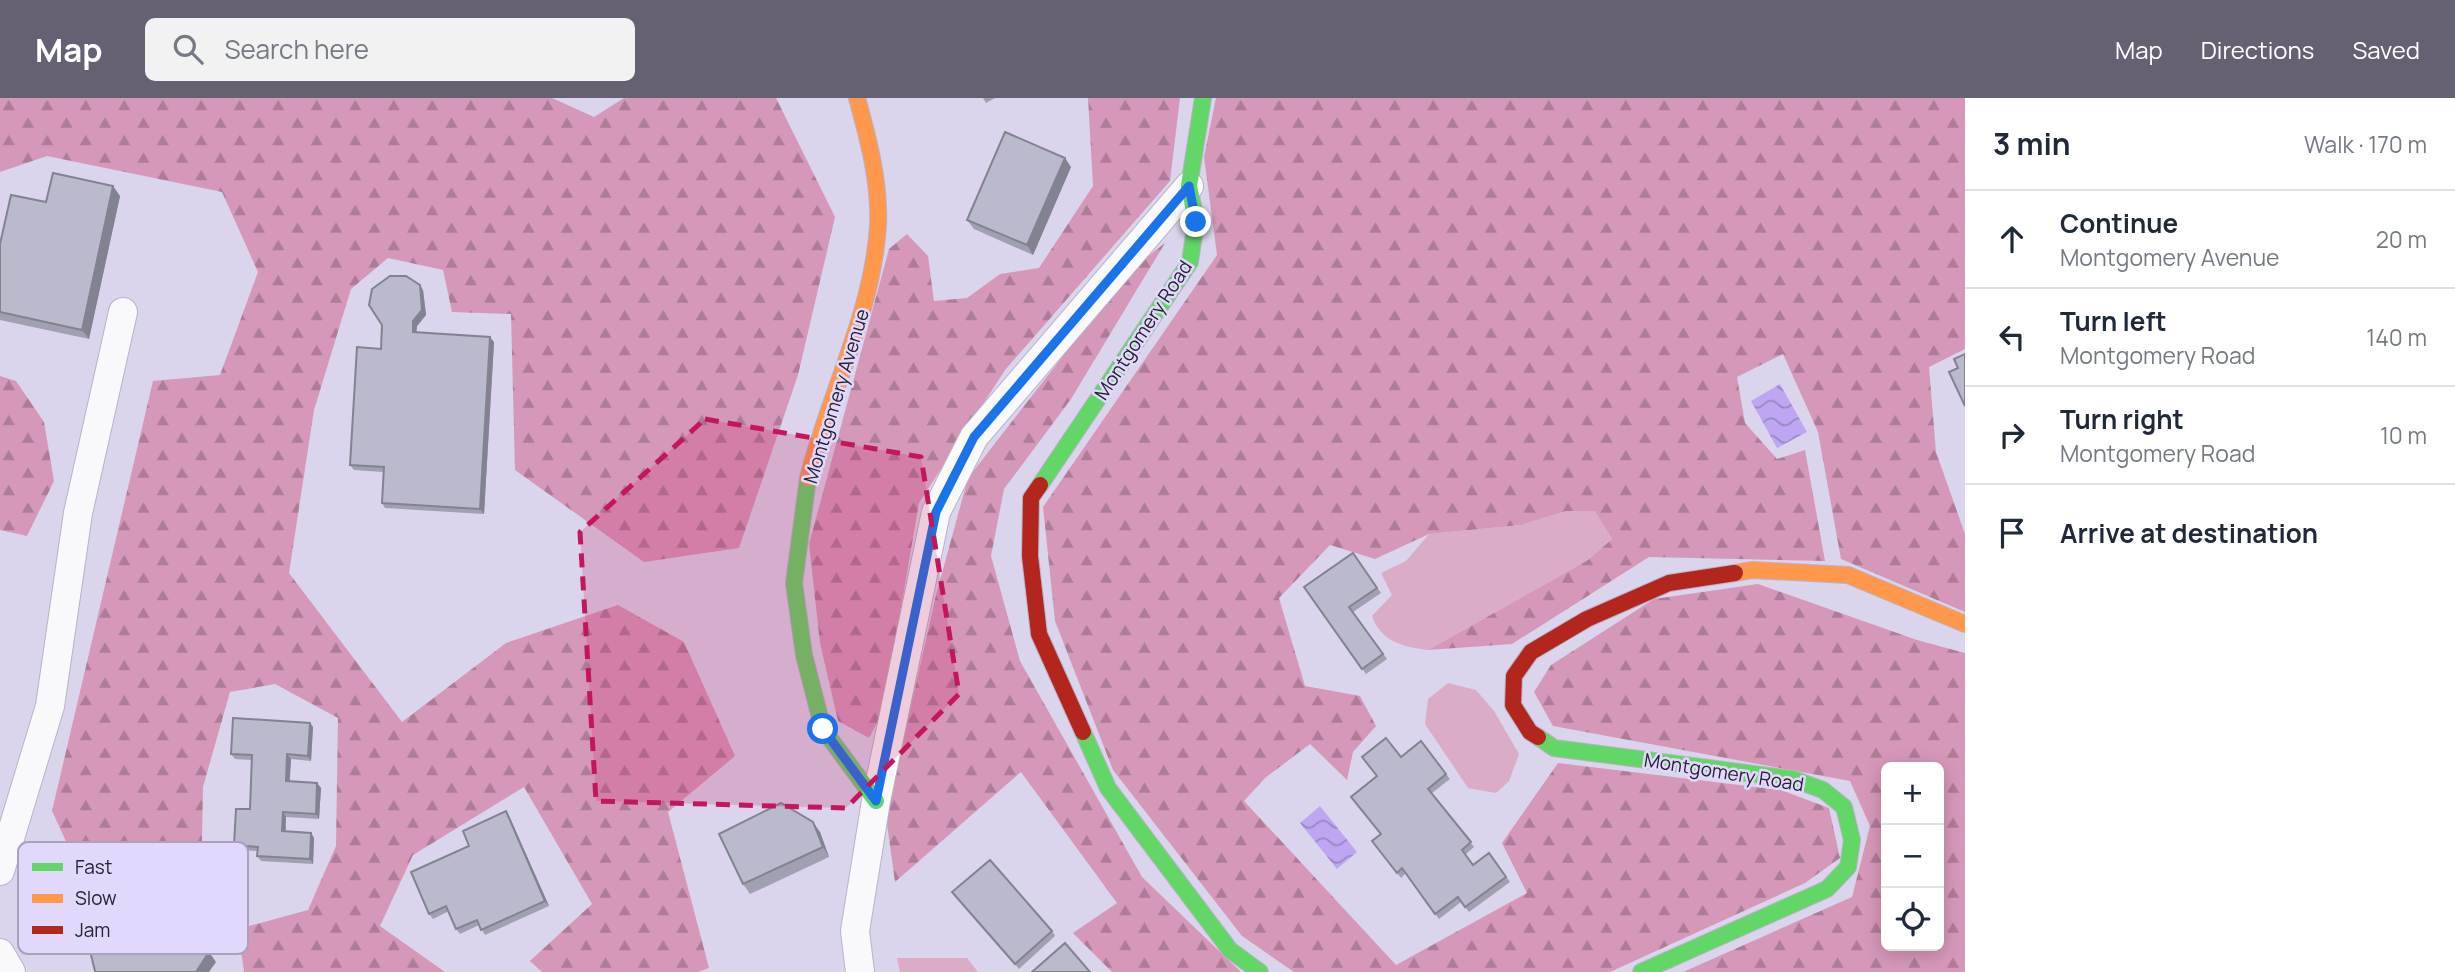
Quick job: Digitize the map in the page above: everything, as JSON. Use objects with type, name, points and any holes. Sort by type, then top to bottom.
[{"type":"street","name":"Montgomery Avenue","points":[[858,98],[872,149],[878,223],[871,277],[808,476],[794,583],[804,655],[823,729],[876,801]]},
{"type":"street","points":[[860,972],[855,931],[876,801],[936,512],[974,437],[1189,186],[1203,98]]},
{"type":"street","name":"Montgomery Road","points":[[1189,186],[1196,222],[1190,262],[1031,498],[1030,556],[1038,634],[1108,788],[1230,950],[1260,972]]},
{"type":"street","points":[[0,871],[50,706],[78,513],[123,312]]},
{"type":"street","name":"Montgomery Road","points":[[1641,972],[1828,889],[1848,867],[1852,839],[1844,807],[1823,790],[1793,779],[1554,748],[1530,732],[1513,705],[1514,676],[1531,652],[1587,619],[1669,583],[1752,570],[1848,575],[1965,624]]},
{"type":"street","points":[[0,953],[11,972]]},
{"type":"highlighted area","points":[[705,419],[921,457],[959,694],[846,808],[596,801],[580,532]]},
{"type":"shaded area","points":[[1595,510],[1612,539],[1588,560],[1428,650],[1394,642],[1376,625],[1372,616],[1392,595],[1381,573],[1406,561],[1429,534],[1521,525],[1566,511]]},
{"type":"shaded area","points":[[1448,683],[1476,690],[1494,711],[1519,754],[1509,781],[1496,793],[1468,788],[1425,724],[1428,699]]},
{"type":"shaded area","points":[[897,958],[967,958],[978,972],[900,972]]},
{"type":"green space","points":[[0,98],[552,98],[594,117],[624,98],[776,98],[835,217],[798,375],[739,548],[644,562],[515,470],[511,314],[452,312],[443,270],[388,258],[351,289],[314,410],[289,573],[402,722],[506,643],[618,605],[684,642],[735,756],[668,812],[709,968],[698,972],[542,972],[530,961],[592,904],[524,787],[413,855],[380,926],[445,972],[244,972],[241,954],[248,954],[248,926],[308,910],[336,846],[338,718],[275,684],[230,692],[203,787],[202,842],[66,842],[52,811],[153,381],[220,375],[258,272],[222,192],[47,156],[0,172]]},
{"type":"green space","points":[[1088,98],[1180,98],[1170,181],[1005,370],[919,503],[883,712],[869,738],[838,721],[820,643],[809,544],[889,249],[907,234],[928,256],[934,301],[967,298],[1000,274],[1039,268],[1093,186]]},
{"type":"green space","points":[[1216,98],[1965,98],[1965,349],[1929,367],[1936,452],[1965,534],[1965,612],[1841,559],[1818,432],[1783,354],[1737,377],[1745,423],[1777,459],[1805,450],[1825,561],[1649,557],[1512,644],[1428,650],[1588,560],[1612,539],[1595,511],[1566,511],[1521,525],[1429,534],[1375,559],[1330,545],[1279,598],[1305,686],[1360,696],[1376,726],[1353,752],[1347,780],[1310,744],[1265,778],[1244,801],[1396,965],[1527,893],[1502,843],[1558,763],[1781,790],[1829,808],[1840,858],[1805,883],[1610,972],[1294,972],[1242,936],[1113,770],[1055,621],[1043,507],[1217,255],[1204,157]]},
{"type":"green space","points":[[1165,243],[1071,399],[1004,489],[991,556],[1020,661],[1142,877],[1241,972],[1112,972],[1073,933],[1117,903],[1021,772],[895,882],[886,817],[936,595],[968,478],[1130,270]]},
{"type":"green space","points":[[0,376],[16,381],[44,422],[54,481],[27,536],[0,530]]},
{"type":"green space","points":[[1758,584],[1917,640],[1965,653],[1965,972],[1683,972],[1852,897],[1870,826],[1850,781],[1553,726],[1534,692],[1551,665],[1654,599]]},
{"type":"water","points":[[1780,384],[1807,432],[1777,448],[1751,401]]},
{"type":"water","points":[[1320,806],[1357,852],[1337,869],[1300,823]]},
{"type":"building","points":[[1005,132],[1065,158],[1027,245],[967,220]]},
{"type":"building","points":[[53,173],[113,186],[82,330],[0,312],[0,244],[11,195],[46,202]]},
{"type":"building","points":[[390,276],[406,276],[420,285],[422,310],[413,321],[413,332],[490,337],[480,509],[382,503],[384,467],[350,465],[357,347],[381,349],[382,325],[369,305],[372,289]]},
{"type":"building","points":[[1965,354],[1965,406],[1949,372],[1958,368],[1954,359]]},
{"type":"building","points":[[1353,553],[1377,588],[1349,607],[1383,654],[1362,669],[1304,587]]},
{"type":"building","points":[[233,718],[310,723],[308,756],[287,754],[286,781],[317,783],[316,814],[283,812],[282,831],[311,833],[310,859],[257,856],[258,847],[248,846],[248,842],[234,842],[236,809],[250,809],[252,755],[231,754]]},
{"type":"building","points":[[1386,738],[1401,757],[1421,741],[1446,774],[1428,789],[1471,842],[1462,850],[1473,865],[1489,853],[1506,877],[1465,907],[1458,897],[1435,914],[1402,868],[1397,873],[1372,841],[1381,834],[1351,797],[1377,776],[1362,757]]},
{"type":"building","points":[[781,803],[813,822],[823,847],[743,884],[719,834]]},
{"type":"building","points":[[506,811],[545,901],[481,930],[477,920],[456,929],[446,906],[429,914],[411,872],[469,846],[463,831]]},
{"type":"building","points":[[990,860],[1052,931],[1015,964],[952,892]]},
{"type":"building","points":[[1065,943],[1090,972],[1032,972]]},
{"type":"building","points":[[208,954],[196,972],[96,972],[91,955]]},
{"type":"traffic: fast","points":[[1040,485],[1190,262],[1196,221],[1189,186],[1203,98]]},
{"type":"traffic: fast","points":[[808,478],[794,583],[804,655],[823,729],[876,801]]},
{"type":"traffic: fast","points":[[1083,732],[1108,788],[1230,950],[1260,972]]},
{"type":"traffic: fast","points":[[1538,737],[1554,748],[1793,779],[1823,790],[1844,807],[1852,840],[1848,867],[1827,889],[1641,972]]},
{"type":"traffic: slow","points":[[808,478],[859,321],[874,257],[878,225],[877,193],[869,144],[857,98]]},
{"type":"traffic: slow","points":[[1735,573],[1752,570],[1848,575],[1965,624]]},
{"type":"traffic: jam","points":[[1040,485],[1031,498],[1030,556],[1039,634],[1083,732]]},
{"type":"traffic: jam","points":[[1538,737],[1530,732],[1513,705],[1514,676],[1531,652],[1587,619],[1669,583],[1735,573]]},
{"type":"route","points":[[823,729],[876,801],[936,512],[974,437],[1189,186],[1196,222]]}]
